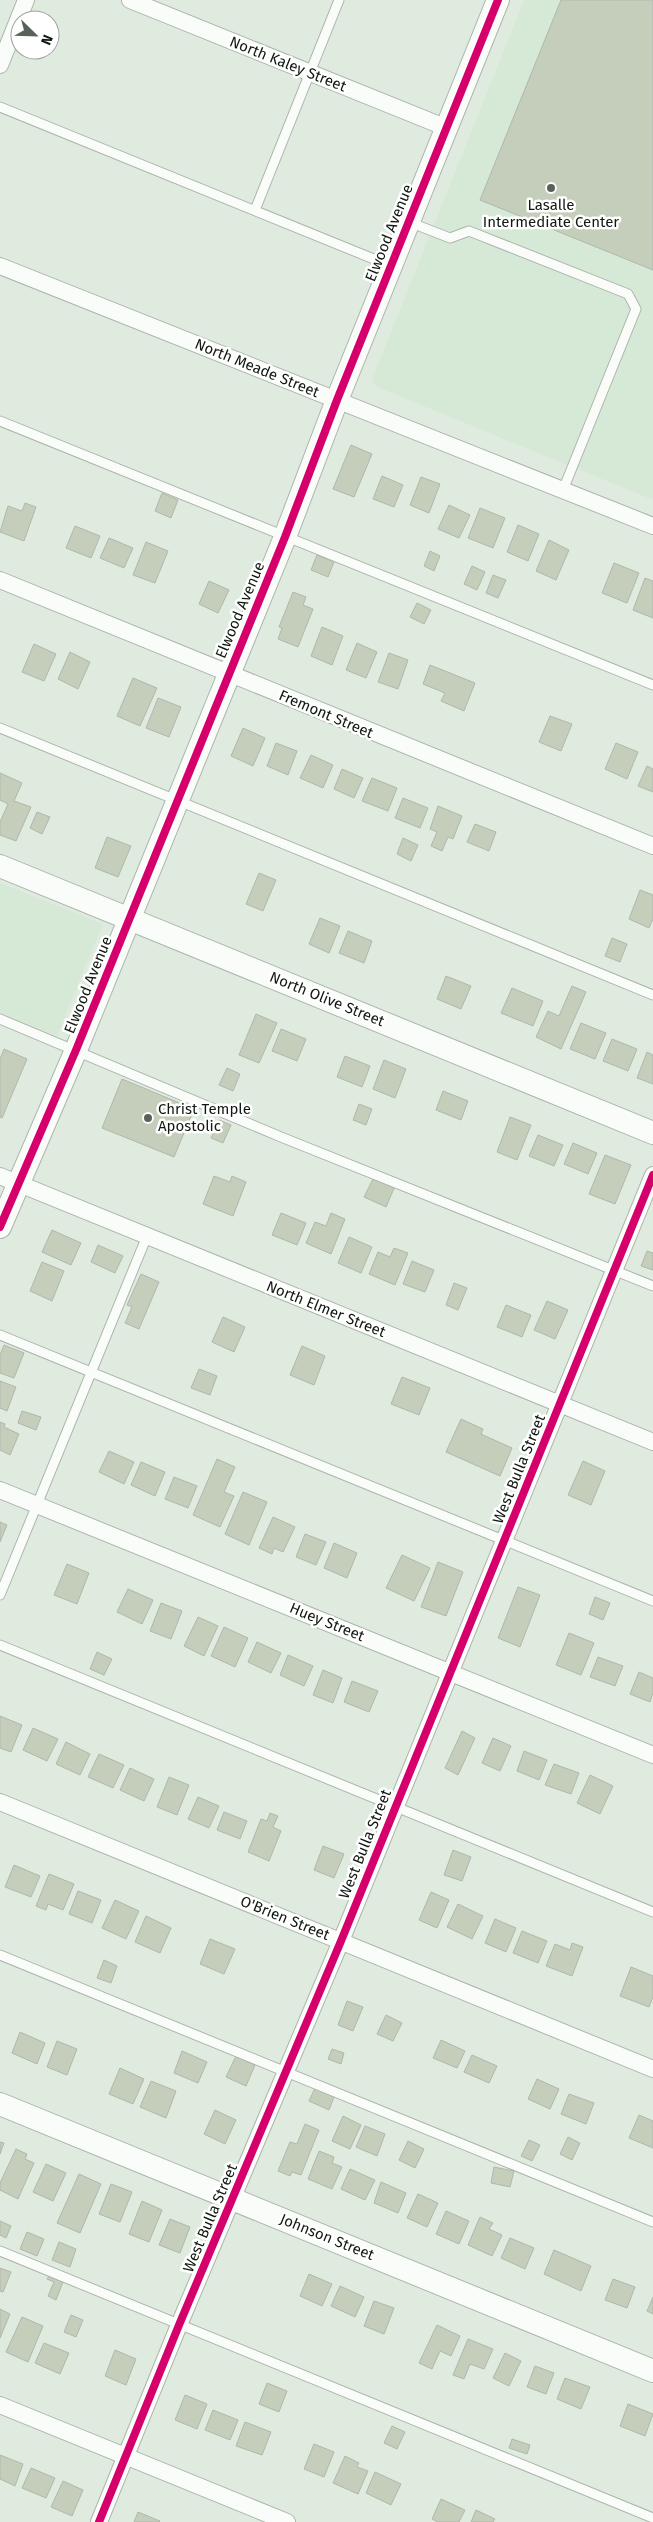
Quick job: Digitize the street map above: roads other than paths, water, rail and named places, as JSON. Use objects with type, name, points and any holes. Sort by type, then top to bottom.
[{"type":"street","points":[[0,65],[26,0]]},
{"type":"street","name":"North Kaley Street","points":[[130,0],[446,128]]},
{"type":"street","name":"Elwood Avenue","points":[[0,1227],[9,1180],[76,1050],[285,537],[337,400],[498,0]]},
{"type":"street","name":"North Meade Street","points":[[0,266],[653,526]]},
{"type":"street","name":"Fremont Street","points":[[0,580],[653,846]]},
{"type":"street","name":"North Olive Street","points":[[0,866],[653,1133]]},
{"type":"street","name":"West Bulla Street","points":[[99,2522],[179,2325],[234,2199],[342,1940],[653,1175]]},
{"type":"street","name":"North Elmer Street","points":[[9,1180],[653,1442]]},
{"type":"street","name":"Huey Street","points":[[0,1490],[653,1755]]},
{"type":"street","name":"O'Brien Street","points":[[0,1802],[342,1940],[653,2069]]},
{"type":"street","name":"Johnson Street","points":[[0,2104],[653,2371]]},
{"type":"street","points":[[0,2405],[287,2522]]},
{"type":"lane","points":[[254,210],[339,0]]},
{"type":"lane","points":[[0,107],[391,266]]},
{"type":"lane","points":[[409,222],[450,238],[469,231],[628,294],[636,309],[563,490]]},
{"type":"lane","points":[[0,421],[653,685]]},
{"type":"lane","points":[[0,728],[653,995]]},
{"type":"lane","points":[[0,1019],[281,1137],[653,1286]]},
{"type":"lane","points":[[0,1595],[147,1236]]},
{"type":"lane","points":[[0,1335],[653,1601]]},
{"type":"lane","points":[[0,1645],[653,1912]]},
{"type":"lane","points":[[0,1955],[653,2222]]},
{"type":"lane","points":[[0,2251],[653,2518]]},
{"type":"place","name":"Lasalle Intermediate Center","points":[[551,188]]},
{"type":"place","name":"Christ Temple Apostolic","points":[[148,1118]]}]
